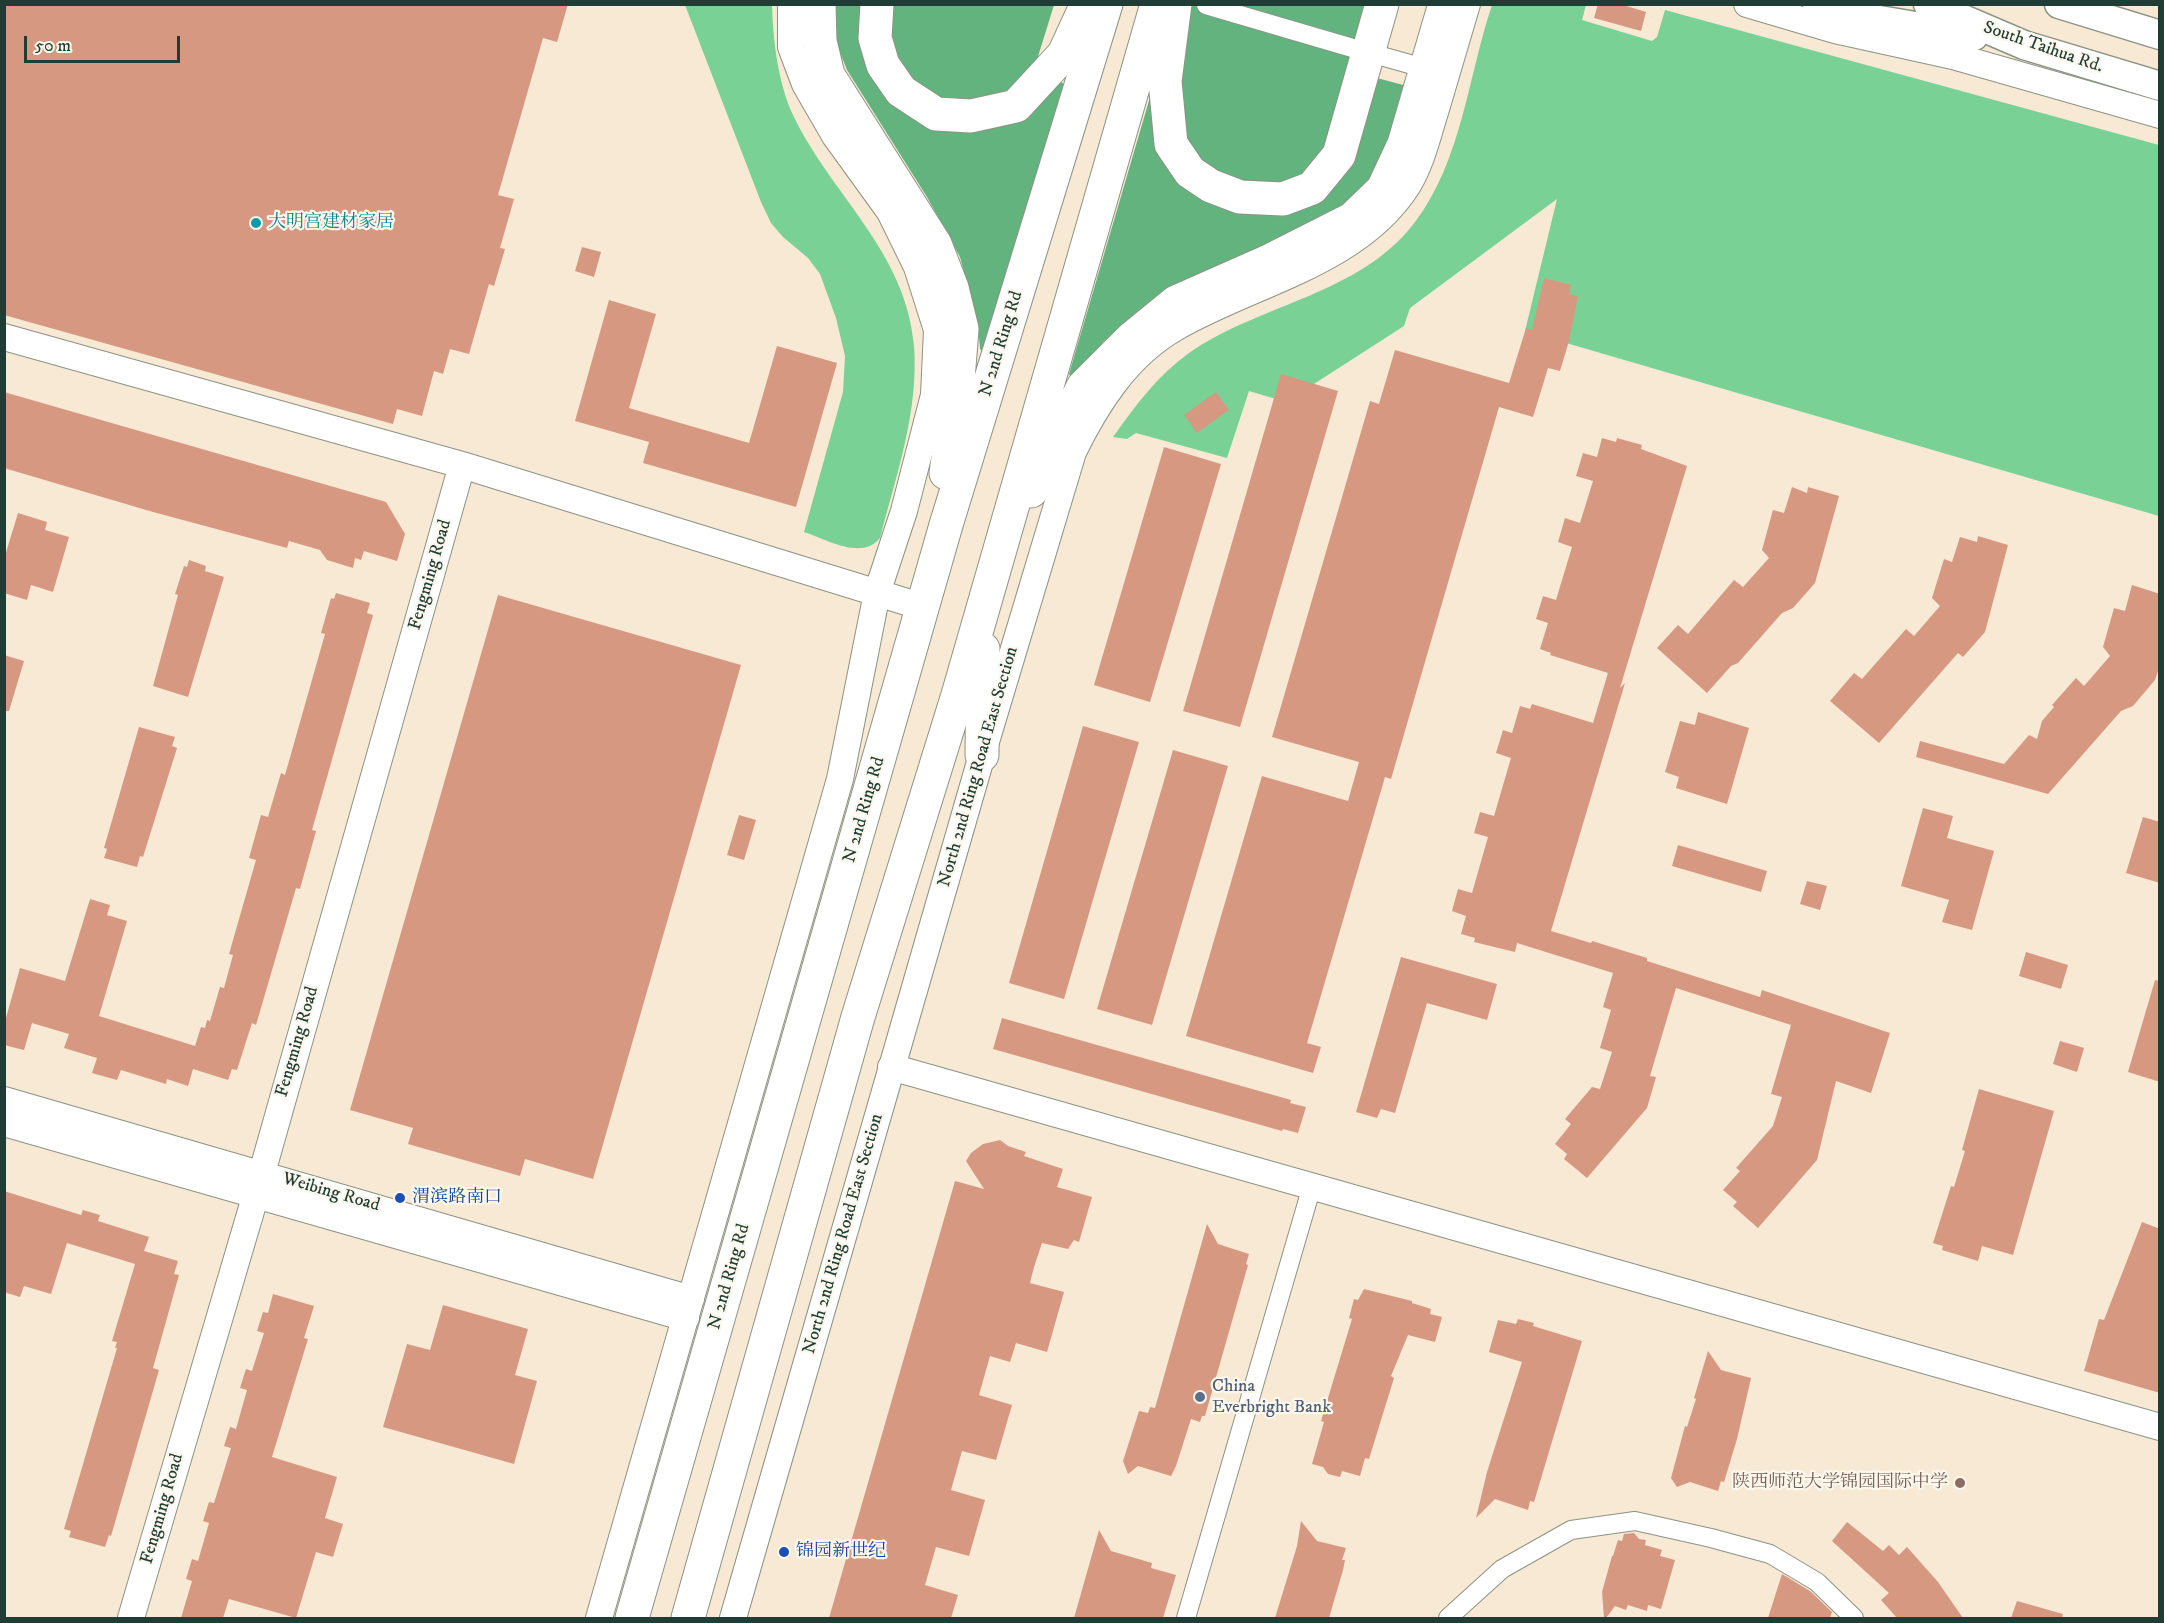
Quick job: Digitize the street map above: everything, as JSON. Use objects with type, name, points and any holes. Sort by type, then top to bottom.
[{"type":"highway","points":[[819,4],[820,41],[828,75],[935,244],[952,288],[962,329],[957,392],[927,594]]},
{"type":"highway","points":[[877,4],[875,38],[883,65],[901,91],[936,114],[971,116],[1016,106],[1064,54],[1087,4]]},
{"type":"highway","name":"N 2nd Ring Rd","points":[[632,1618],[927,594],[1106,4]]},
{"type":"highway","points":[[688,1618],[858,1017],[958,695],[1157,4]]},
{"type":"highway","points":[[1191,5],[1165,81],[1171,144],[1190,172],[1211,186],[1240,197],[1283,199],[1312,188],[1339,155],[1382,4]]},
{"type":"highway","points":[[993,568],[1083,387],[1132,338],[1176,302],[1271,260],[1352,219],[1383,189],[1404,144],[1445,4]]},
{"type":"highway","points":[[982,755],[983,604]]},
{"type":"main road","points":[[1817,4],[1856,16],[2024,45]]},
{"type":"main road","name":"South Taihua Rd.","points":[[1928,4],[2024,45],[2160,86]]},
{"type":"main road","points":[[2058,4],[2160,34]]},
{"type":"street","points":[[599,1618],[840,779],[877,593],[904,511],[934,394],[937,330],[917,267],[890,212],[835,136],[805,84],[791,47],[791,4]]},
{"type":"street","points":[[1398,4],[1382,56],[1413,65]]},
{"type":"street","name":"North 2nd Ring Road East Section","points":[[733,1618],[891,1067],[1073,452],[1090,418],[1112,384],[1139,355],[1173,329],[1338,251],[1386,213],[1408,184],[1422,154],[1442,74],[1467,4]]},
{"type":"street","points":[[1747,4],[1835,30],[1953,56],[2160,115]]},
{"type":"street","points":[[1191,5],[1356,48]]},
{"type":"street","points":[[4,337],[462,465],[877,593],[927,594]]},
{"type":"street","name":"Fengming Road","points":[[131,1618],[259,1183],[462,465]]},
{"type":"street","points":[[891,1067],[2160,1427]]},
{"type":"street","name":"Weibing Road","points":[[4,1100],[259,1183],[689,1309]]},
{"type":"street","name":"Weibing Road","points":[[4,1123],[259,1183]]},
{"type":"street","points":[[1186,1618],[1312,1186]]},
{"type":"street","points":[[1448,1618],[1502,1569],[1571,1530],[1635,1521],[1770,1554],[1817,1582],[1854,1618]]},
{"type":"green space","points":[[834,4],[1054,5],[1036,63],[1065,85],[985,353],[980,349],[978,325],[960,257],[927,197],[847,70],[837,45]]},
{"type":"green space","points":[[685,5],[772,5],[777,61],[793,115],[809,144],[882,252],[897,281],[908,312],[914,346],[915,370],[910,419],[880,538],[864,548],[843,546],[804,532],[843,392],[845,356],[836,318],[820,274],[808,258],[783,237],[771,223],[761,202]]},
{"type":"green space","points":[[1177,5],[1399,5],[1377,78],[1407,86],[1380,165],[1364,187],[1344,208],[1125,324],[1104,341],[1080,371],[1071,378],[1069,374]]},
{"type":"green space","points":[[1492,5],[1586,5],[1582,20],[1652,41],[1657,37],[1665,10],[2159,145],[2159,516],[1525,331],[1557,199],[1410,308],[1404,326],[1286,402],[1249,391],[1227,458],[1136,433],[1127,439],[1113,437],[1157,381],[1189,353],[1217,336],[1338,282],[1367,266],[1392,247],[1415,222],[1431,198],[1454,145]]},
{"type":"building","name":"大明宫建材家居","points":[[4,4],[568,4],[557,42],[543,38],[498,195],[514,199],[500,248],[505,249],[494,286],[489,284],[469,354],[450,349],[443,374],[434,371],[422,416],[397,409],[393,424],[4,315]]},
{"type":"building","points":[[1598,4],[1620,4],[1646,12],[1641,31],[1594,18]]},
{"type":"building","points":[[582,247],[601,252],[594,277],[575,271]]},
{"type":"building","points":[[1544,278],[1571,285],[1569,294],[1578,296],[1569,341],[1560,371],[1548,368],[1533,417],[1499,407],[1391,779],[1385,777],[1307,1043],[1321,1047],[1313,1073],[1186,1036],[1262,776],[1348,801],[1359,762],[1272,737],[1370,401],[1379,404],[1395,350],[1509,383],[1526,328],[1532,330]]},
{"type":"building","points":[[609,300],[656,314],[629,408],[749,443],[777,346],[837,363],[796,507],[643,463],[649,442],[575,421]]},
{"type":"building","points":[[1281,374],[1338,391],[1240,727],[1183,711]]},
{"type":"building","points":[[4,392],[386,502],[405,534],[397,561],[364,551],[361,560],[355,558],[353,568],[327,560],[320,550],[289,541],[287,548],[153,512],[4,468]]},
{"type":"building","points":[[1216,392],[1229,410],[1197,433],[1184,415]]},
{"type":"building","points":[[1602,438],[1616,442],[1617,438],[1642,445],[1641,449],[1687,466],[1620,688],[1625,683],[1551,931],[1647,958],[1647,961],[1760,997],[1762,990],[1890,1033],[1871,1093],[1836,1081],[1817,1160],[1758,1228],[1733,1206],[1737,1202],[1723,1190],[1740,1171],[1736,1168],[1773,1126],[1782,1097],[1771,1094],[1791,1025],[1676,988],[1650,1076],[1656,1077],[1647,1108],[1587,1178],[1564,1159],[1567,1154],[1555,1144],[1571,1124],[1565,1119],[1592,1087],[1600,1089],[1612,1052],[1600,1048],[1611,1010],[1603,1007],[1613,973],[1517,943],[1515,952],[1474,942],[1475,938],[1461,934],[1466,916],[1452,911],[1458,889],[1472,893],[1488,837],[1474,833],[1480,812],[1494,816],[1511,758],[1496,753],[1503,730],[1512,733],[1520,706],[1530,709],[1532,704],[1593,723],[1608,673],[1550,655],[1551,653],[1540,649],[1548,623],[1536,619],[1543,596],[1556,600],[1572,547],[1558,542],[1565,518],[1580,523],[1593,481],[1576,476],[1583,453],[1597,457]]},
{"type":"building","points":[[1164,447],[1221,464],[1150,702],[1094,685]]},
{"type":"building","points":[[1792,487],[1807,493],[1808,487],[1839,496],[1815,583],[1793,608],[1782,613],[1738,663],[1731,666],[1707,693],[1657,648],[1678,625],[1688,634],[1734,580],[1743,587],[1769,558],[1762,550],[1773,510],[1784,513]]},
{"type":"building","points":[[18,513],[47,522],[45,530],[69,537],[53,592],[31,585],[27,600],[4,593],[4,559]]},
{"type":"building","points":[[1978,536],[2008,545],[1985,632],[1963,657],[1958,653],[1879,743],[1830,701],[1854,673],[1862,679],[1906,629],[1914,636],[1940,606],[1932,598],[1944,559],[1952,562],[1960,537],[1977,542]]},
{"type":"building","points":[[189,560],[206,566],[205,571],[224,577],[188,697],[153,686],[178,595],[175,594],[184,566],[187,567]]},
{"type":"building","points":[[2132,585],[2160,594],[2160,665],[2155,680],[2133,706],[2121,711],[2048,794],[1916,757],[1920,741],[2004,764],[2029,735],[2037,739],[2042,721],[2054,707],[2052,705],[2076,678],[2084,686],[2110,656],[2103,647],[2114,608],[2125,611]]},
{"type":"building","points":[[336,593],[370,603],[367,613],[373,615],[312,830],[316,831],[300,889],[296,888],[256,1025],[252,1023],[237,1070],[232,1069],[228,1080],[193,1069],[188,1086],[167,1079],[166,1084],[121,1070],[117,1080],[92,1073],[97,1058],[64,1048],[69,1034],[32,1023],[24,1050],[4,1045],[4,1025],[20,968],[65,981],[90,899],[110,905],[107,915],[127,921],[99,1016],[195,1046],[201,1027],[205,1028],[207,1020],[210,1021],[220,987],[224,988],[233,955],[229,954],[256,860],[249,858],[261,815],[268,817],[281,773],[285,775],[325,634],[321,633],[331,598],[334,599]]},
{"type":"building","points":[[498,595],[741,665],[593,1179],[525,1159],[520,1176],[408,1144],[413,1128],[350,1110]]},
{"type":"building","points":[[4,655],[24,661],[9,711],[4,711]]},
{"type":"building","points":[[1698,712],[1749,728],[1727,804],[1676,788],[1679,777],[1665,772],[1680,721],[1695,725]]},
{"type":"building","points":[[1083,726],[1139,742],[1064,999],[1009,983]]},
{"type":"building","points":[[139,727],[175,737],[172,746],[177,748],[143,857],[140,856],[137,867],[104,858],[107,849],[104,848]]},
{"type":"building","points":[[1173,750],[1228,766],[1152,1025],[1097,1009]]},
{"type":"building","points":[[1923,808],[1953,816],[1947,838],[1994,851],[1972,930],[1942,922],[1949,900],[1901,886]]},
{"type":"building","points":[[739,815],[756,820],[744,860],[727,855]]},
{"type":"building","points":[[2143,817],[2160,822],[2160,883],[2126,873]]},
{"type":"building","points":[[1678,845],[1767,871],[1761,892],[1672,866]]},
{"type":"building","points":[[1807,881],[1827,886],[1820,910],[1800,904]]},
{"type":"building","points":[[2026,952],[2068,965],[2061,989],[2019,976]]},
{"type":"building","points":[[1401,957],[1497,984],[1487,1020],[1427,1003],[1395,1113],[1381,1109],[1377,1118],[1356,1112]]},
{"type":"building","points":[[2155,980],[2160,981],[2160,1082],[2128,1072]]},
{"type":"building","points":[[1002,1018],[1291,1100],[1290,1103],[1306,1107],[1298,1133],[1283,1129],[1282,1131],[993,1049]]},
{"type":"building","points":[[2060,1041],[2084,1048],[2077,1072],[2053,1064]]},
{"type":"building","points":[[1979,1089],[2054,1111],[2013,1255],[1982,1246],[1978,1261],[1942,1250],[1943,1246],[1933,1243],[1965,1151],[1962,1150]]},
{"type":"building","points":[[1000,1140],[1008,1146],[1026,1152],[1024,1156],[1063,1169],[1057,1187],[1092,1197],[1079,1242],[1074,1240],[1068,1249],[1042,1243],[1034,1267],[1030,1283],[1064,1292],[1047,1352],[1016,1343],[1010,1362],[990,1356],[979,1395],[1012,1405],[996,1460],[962,1451],[951,1490],[985,1500],[969,1556],[936,1547],[925,1585],[958,1595],[951,1618],[829,1618],[955,1181],[984,1189],[966,1161],[971,1153],[983,1144]]},
{"type":"building","points":[[4,1191],[81,1215],[83,1210],[100,1215],[98,1221],[149,1237],[144,1251],[178,1261],[174,1274],[179,1275],[153,1368],[159,1370],[111,1536],[109,1535],[105,1547],[69,1537],[71,1531],[64,1529],[117,1348],[115,1348],[117,1342],[112,1341],[135,1264],[67,1243],[51,1294],[24,1286],[20,1297],[4,1292]]},
{"type":"building","points":[[2142,1222],[2160,1229],[2160,1393],[2084,1371],[2099,1319],[2104,1320]]},
{"type":"building","points":[[1207,1224],[1218,1244],[1249,1254],[1246,1264],[1248,1265],[1205,1416],[1202,1416],[1200,1422],[1191,1419],[1171,1476],[1138,1466],[1128,1474],[1123,1461],[1139,1411],[1148,1413],[1150,1407],[1155,1408]]},
{"type":"building","points":[[1364,1289],[1412,1301],[1412,1303],[1431,1309],[1430,1314],[1442,1317],[1435,1342],[1408,1335],[1391,1376],[1394,1378],[1369,1459],[1365,1458],[1360,1476],[1342,1471],[1340,1477],[1328,1474],[1323,1467],[1312,1464],[1324,1422],[1321,1421],[1352,1319],[1349,1318],[1354,1299],[1358,1300]]},
{"type":"building","points":[[273,1294],[314,1306],[304,1338],[308,1339],[272,1457],[337,1477],[325,1518],[343,1524],[333,1557],[316,1552],[296,1618],[229,1599],[223,1618],[181,1618],[192,1581],[186,1579],[192,1559],[198,1561],[209,1523],[203,1521],[209,1502],[214,1503],[231,1448],[224,1446],[230,1427],[236,1429],[247,1390],[240,1388],[246,1369],[252,1371],[264,1333],[257,1331],[263,1312],[268,1313]]},
{"type":"building","points":[[443,1305],[528,1329],[515,1375],[537,1381],[514,1464],[383,1427],[407,1344],[430,1350]]},
{"type":"building","points":[[1518,1319],[1582,1341],[1534,1502],[1530,1501],[1528,1510],[1495,1499],[1476,1518],[1487,1472],[1522,1362],[1489,1352],[1498,1320],[1516,1324]]},
{"type":"building","points":[[1708,1351],[1721,1370],[1751,1378],[1737,1439],[1724,1482],[1721,1481],[1718,1491],[1690,1482],[1677,1487],[1671,1478],[1685,1426],[1687,1427],[1696,1399],[1694,1398]]},
{"type":"building","points":[[1301,1521],[1317,1541],[1346,1548],[1342,1560],[1345,1560],[1343,1570],[1329,1618],[1275,1618],[1297,1546]]},
{"type":"building","points":[[1847,1522],[1883,1551],[1889,1545],[1899,1555],[1907,1547],[1938,1582],[1963,1618],[1897,1618],[1881,1600],[1889,1593],[1832,1541]]},
{"type":"building","points":[[1099,1530],[1111,1551],[1152,1563],[1151,1568],[1176,1575],[1163,1618],[1074,1618]]},
{"type":"building","points":[[1634,1533],[1639,1539],[1646,1540],[1645,1545],[1662,1550],[1660,1556],[1675,1560],[1661,1609],[1648,1605],[1647,1611],[1628,1605],[1626,1610],[1615,1606],[1604,1618],[1602,1592],[1612,1556],[1618,1540],[1622,1541],[1624,1534]]},
{"type":"building","points":[[1782,1574],[1810,1591],[1832,1612],[1830,1618],[1768,1618]]},
{"type":"building","points":[[2017,1601],[2063,1614],[2062,1618],[2011,1618]]},
{"type":"place","name":"大明宫建材家居","points":[[256,223]]},
{"type":"place","name":"渭滨路南口","points":[[400,1198]]},
{"type":"place","name":"China Everbright Bank","points":[[1200,1397]]},
{"type":"place","name":"陕西师范大学锦园国际中学","points":[[1960,1483]]},
{"type":"place","name":"锦园新世纪","points":[[784,1552]]}]
